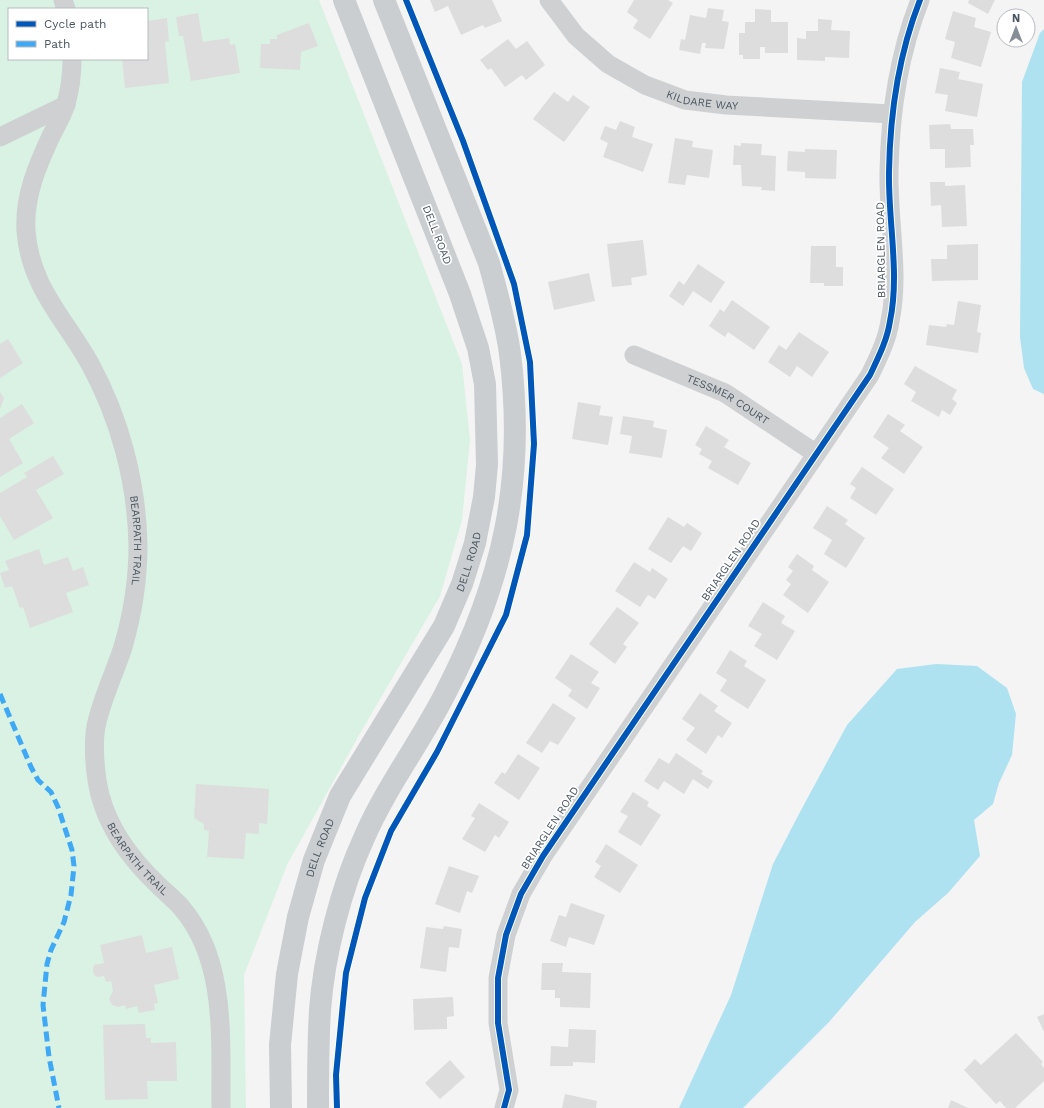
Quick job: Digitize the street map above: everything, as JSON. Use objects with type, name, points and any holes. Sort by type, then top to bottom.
[{"type":"main road","name":"DELL ROAD","points":[[280,1108],[280,1039],[287,974],[298,917],[314,860],[340,796],[444,626],[462,584],[475,543],[484,497],[487,465],[485,384],[478,348],[460,294],[344,0]]},
{"type":"main road","points":[[318,1108],[320,1008],[335,920],[364,837],[397,776],[444,696],[474,635],[497,569],[510,512],[516,452],[514,397],[510,352],[499,299],[489,263],[384,0]]},
{"type":"street","name":"KILDARE WAY","points":[[549,0],[576,36],[608,64],[645,85],[685,100],[726,105],[892,114]]},
{"type":"street","name":"BRIARGLEN ROAD","points":[[504,1108],[509,1090],[498,1023],[498,978],[506,936],[520,894],[543,856],[870,375],[882,350],[890,321],[894,291],[889,174],[892,114],[897,78],[908,31],[920,0]]},
{"type":"street","name":"BEARPATH TRAIL","points":[[72,60],[66,105],[36,168],[28,199],[26,232],[33,263],[44,293],[88,362],[109,405],[126,458],[134,500],[138,548],[133,597],[124,644],[96,724],[95,760],[100,794],[112,828],[131,857],[182,908],[202,940],[214,975],[219,1012],[221,1108]]},
{"type":"street","points":[[0,137],[66,105]]},
{"type":"street","name":"TESSMER COURT","points":[[634,355],[724,393],[815,454]]},
{"type":"green space","points":[[0,0],[319,0],[462,364],[470,440],[462,520],[440,596],[358,737],[287,865],[244,975],[246,1108],[0,1108]]},
{"type":"water","points":[[1044,29],[1044,394],[1033,389],[1024,368],[1020,337],[1022,82],[1034,48],[1036,48],[1040,33]]},
{"type":"water","points":[[936,664],[977,666],[1007,688],[1016,714],[1012,755],[999,783],[993,804],[974,820],[980,856],[948,893],[915,922],[829,1022],[743,1108],[679,1108],[731,995],[773,864],[847,725],[897,669]]},
{"type":"building","points":[[430,0],[492,0],[502,21],[485,28],[483,25],[461,35],[448,6],[435,12]]},
{"type":"building","points":[[634,0],[668,0],[673,3],[650,39],[633,28],[638,20],[627,12]]},
{"type":"building","points":[[969,0],[995,0],[988,14],[968,3]]},
{"type":"building","points":[[708,8],[724,10],[722,21],[729,22],[724,49],[705,48],[706,43],[702,43],[700,54],[679,50],[681,39],[685,40],[690,15],[706,18]]},
{"type":"building","points":[[755,9],[771,10],[771,22],[788,22],[788,53],[765,53],[765,47],[760,47],[760,59],[743,59],[743,55],[739,55],[739,33],[745,33],[745,22],[755,22]]},
{"type":"building","points":[[953,11],[976,18],[974,27],[991,32],[981,67],[951,58],[955,42],[945,39]]},
{"type":"building","points":[[198,13],[203,42],[229,38],[230,45],[235,44],[240,73],[191,81],[183,36],[179,36],[176,17]]},
{"type":"building","points":[[167,18],[169,41],[165,42],[169,83],[125,88],[122,60],[148,60],[148,21]]},
{"type":"building","points":[[818,19],[832,20],[831,30],[850,31],[849,58],[825,57],[825,61],[797,60],[797,38],[806,39],[806,31],[818,31]]},
{"type":"building","points":[[309,23],[318,46],[301,52],[300,70],[260,68],[261,44],[270,44],[270,39],[277,39],[277,35]]},
{"type":"building","points":[[508,39],[516,49],[527,41],[545,65],[526,80],[522,75],[505,87],[491,68],[488,70],[480,60]]},
{"type":"building","points":[[940,68],[960,72],[958,79],[983,84],[977,117],[945,111],[948,95],[935,93]]},
{"type":"building","points":[[554,92],[568,102],[573,95],[590,107],[564,142],[533,119]]},
{"type":"building","points":[[620,121],[635,127],[632,137],[653,144],[643,172],[603,157],[608,143],[600,139],[605,126],[616,130]]},
{"type":"building","points":[[950,124],[951,129],[973,129],[974,145],[970,145],[971,167],[945,168],[945,149],[930,149],[929,125]]},
{"type":"building","points":[[675,138],[693,141],[692,147],[713,150],[709,178],[687,175],[685,185],[668,183]]},
{"type":"building","points":[[741,143],[762,144],[761,155],[776,156],[775,191],[761,190],[762,187],[742,186],[741,165],[733,165],[734,145],[741,146]]},
{"type":"building","points":[[805,149],[837,150],[836,179],[805,178],[805,172],[787,171],[788,151],[805,152]]},
{"type":"building","points":[[930,182],[945,182],[945,186],[965,185],[967,226],[942,227],[941,205],[931,206]]},
{"type":"building","points":[[643,240],[647,275],[631,278],[632,285],[612,287],[607,244]]},
{"type":"building","points":[[978,244],[978,280],[932,281],[931,259],[947,259],[947,245]]},
{"type":"building","points":[[811,246],[836,246],[836,267],[843,267],[843,286],[824,286],[824,283],[810,283]]},
{"type":"building","points":[[698,264],[725,282],[711,303],[693,291],[683,306],[669,296],[679,281],[684,285]]},
{"type":"building","points":[[589,273],[595,301],[554,310],[548,282]]},
{"type":"building","points":[[732,300],[770,327],[754,350],[728,332],[725,337],[709,326],[720,309],[724,312]]},
{"type":"building","points":[[958,301],[981,305],[977,332],[981,333],[978,353],[926,345],[929,325],[946,327],[947,324],[954,325]]},
{"type":"building","points":[[799,332],[829,352],[812,377],[797,366],[790,377],[768,362],[779,345],[786,350]]},
{"type":"building","points":[[8,339],[23,363],[0,378],[0,344]]},
{"type":"building","points":[[915,366],[957,390],[952,399],[957,403],[950,415],[942,410],[939,417],[911,401],[916,392],[904,384]]},
{"type":"building","points":[[0,392],[4,398],[0,409]]},
{"type":"building","points":[[578,402],[601,406],[599,415],[613,417],[608,445],[572,439]]},
{"type":"building","points":[[22,404],[34,423],[9,439],[23,463],[0,477],[0,418]]},
{"type":"building","points":[[888,414],[905,425],[900,431],[923,447],[904,474],[881,458],[889,448],[873,437]]},
{"type":"building","points":[[623,416],[654,421],[653,427],[667,430],[662,458],[629,453],[632,436],[620,434]]},
{"type":"building","points":[[706,426],[729,440],[724,447],[751,463],[738,485],[708,468],[712,461],[699,454],[702,449],[695,445]]},
{"type":"building","points":[[53,456],[64,474],[36,490],[53,518],[14,540],[0,516],[0,493],[27,477],[24,473]]},
{"type":"building","points":[[862,467],[894,489],[876,515],[850,498],[856,488],[850,484]]},
{"type":"building","points":[[827,506],[848,520],[845,524],[865,538],[846,568],[824,554],[832,540],[813,528]]},
{"type":"building","points":[[668,517],[684,527],[687,523],[702,533],[691,551],[683,546],[671,563],[648,549]]},
{"type":"building","points":[[39,549],[44,565],[68,557],[73,571],[83,567],[89,585],[66,593],[73,612],[30,628],[23,607],[20,608],[12,586],[5,588],[0,573],[9,570],[5,561]]},
{"type":"building","points":[[797,554],[814,566],[812,570],[829,582],[808,613],[783,595],[791,584],[786,580],[793,571],[788,567]]},
{"type":"building","points":[[634,562],[650,572],[652,568],[668,579],[655,599],[648,595],[640,607],[615,591]]},
{"type":"building","points":[[763,602],[785,616],[781,623],[795,631],[777,660],[754,646],[762,634],[748,626]]},
{"type":"building","points":[[617,607],[639,623],[623,644],[627,647],[615,664],[589,644]]},
{"type":"building","points":[[730,650],[747,661],[744,666],[766,680],[748,709],[720,691],[727,680],[716,673]]},
{"type":"building","points":[[571,654],[599,672],[591,683],[600,688],[587,709],[568,696],[572,690],[555,678]]},
{"type":"building","points":[[700,693],[718,706],[714,711],[732,723],[722,738],[718,735],[706,754],[686,740],[695,728],[682,719]]},
{"type":"building","points":[[553,703],[576,718],[558,745],[550,741],[542,753],[526,743]]},
{"type":"building","points":[[676,753],[703,771],[701,774],[713,781],[708,789],[693,779],[684,794],[664,781],[658,790],[644,781],[659,758],[669,764]]},
{"type":"building","points":[[518,754],[540,768],[519,800],[494,783],[502,772],[505,774]]},
{"type":"building","points":[[196,784],[269,789],[267,824],[259,823],[259,834],[246,833],[244,859],[207,857],[209,831],[204,830],[204,824],[194,818]]},
{"type":"building","points":[[633,792],[649,802],[647,806],[661,815],[641,846],[618,832],[628,816],[620,812]]},
{"type":"building","points":[[479,803],[509,822],[499,838],[495,835],[485,852],[462,839],[475,818],[471,816]]},
{"type":"building","points":[[606,844],[638,865],[620,893],[594,877],[601,866],[595,862]]},
{"type":"building","points":[[449,866],[479,876],[472,893],[467,891],[460,913],[435,904]]},
{"type":"building","points":[[571,903],[605,915],[594,945],[569,937],[566,947],[550,941],[559,915],[566,917]]},
{"type":"building","points":[[444,926],[462,929],[459,948],[449,947],[446,972],[420,968],[426,927],[443,929]]},
{"type":"building","points":[[142,935],[146,953],[172,947],[179,979],[154,985],[158,1003],[154,1004],[155,1010],[139,1013],[137,1006],[126,1009],[125,1005],[118,1007],[112,1005],[109,999],[113,991],[111,981],[106,982],[104,976],[98,977],[94,975],[93,970],[94,965],[104,963],[100,945]]},
{"type":"building","points":[[542,963],[563,963],[562,972],[591,973],[590,1008],[560,1007],[560,998],[555,998],[555,990],[541,990]]},
{"type":"building","points":[[453,997],[454,1016],[447,1017],[447,1029],[414,1030],[413,999]]},
{"type":"building","points":[[1044,1014],[1044,1032],[1037,1017]]},
{"type":"building","points":[[145,1024],[146,1038],[151,1038],[151,1043],[176,1042],[177,1081],[147,1081],[148,1099],[105,1100],[103,1025]]},
{"type":"building","points":[[569,1029],[596,1030],[595,1063],[573,1062],[573,1066],[550,1066],[551,1046],[568,1047]]},
{"type":"building","points":[[1016,1033],[1043,1062],[1041,1064],[1044,1068],[1044,1081],[1015,1108],[1006,1108],[1000,1101],[996,1104],[964,1070],[975,1059],[981,1065]]},
{"type":"building","points":[[450,1060],[465,1077],[440,1099],[425,1083]]},
{"type":"building","points":[[565,1094],[597,1101],[596,1108],[562,1108]]},
{"type":"building","points":[[951,1100],[968,1108],[948,1108]]},
{"type":"marked path","points":[[0,694],[31,767],[38,780],[51,792],[58,807],[72,850],[74,866],[71,895],[64,922],[51,950],[47,964],[43,1005],[49,1057],[59,1108]]},
{"type":"cycle path","points":[[337,1108],[336,1075],[346,973],[365,898],[391,831],[437,752],[506,615],[527,535],[534,444],[530,362],[514,284],[463,141],[406,0]]},
{"type":"cycle path","points":[[504,1108],[509,1090],[498,1023],[498,978],[506,935],[521,894],[543,856],[870,375],[879,356],[889,328],[893,303],[894,266],[889,191],[893,106],[906,42],[920,0]]}]
